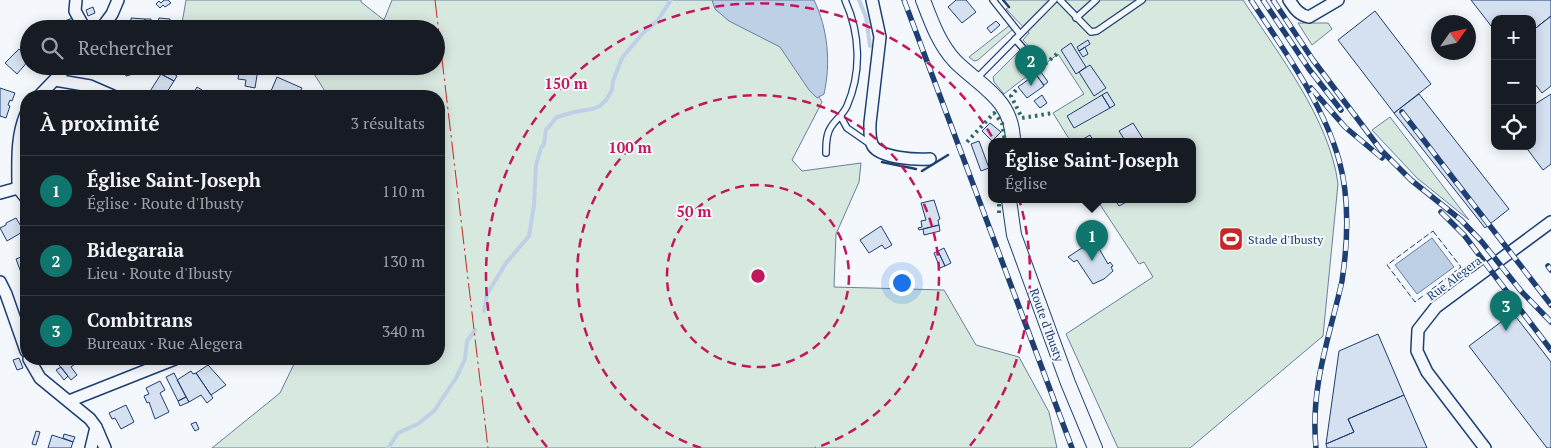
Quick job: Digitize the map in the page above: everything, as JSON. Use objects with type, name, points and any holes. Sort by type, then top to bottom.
[{"type":"street","points":[[76,0],[74,11],[80,20]]},
{"type":"street","points":[[108,20],[118,0]]},
{"type":"street","points":[[872,0],[880,37],[870,123],[872,145],[887,155],[917,160],[930,159]]},
{"type":"street","points":[[923,0],[945,49],[955,61],[991,91],[1007,113],[1013,138]]},
{"type":"street","points":[[1289,0],[1298,12],[1303,16],[1309,17],[1338,0]]},
{"type":"street","points":[[45,90],[60,75]]},
{"type":"street","points":[[55,80],[90,86],[99,90]]},
{"type":"street","points":[[20,137],[18,154],[18,188],[20,190]]},
{"type":"street","points":[[0,193],[18,188]]},
{"type":"street","name":"Route d'Ibusty","points":[[1009,203],[1014,235],[1066,376],[1095,448]]},
{"type":"street","name":"Rue Alegera","points":[[1485,448],[1427,372],[1417,352],[1418,330],[1436,307],[1551,222]]},
{"type":"street","points":[[0,282],[20,334]]},
{"type":"street","points":[[32,365],[40,378],[90,419],[96,427],[105,448]]},
{"type":"street","points":[[69,401],[160,365]]},
{"type":"street","points":[[91,448],[96,427]]},
{"type":"lane","points":[[826,153],[830,128],[841,117],[852,91],[856,72],[857,54],[854,23],[845,0]]},
{"type":"lane","points":[[993,0],[1036,63],[1028,73]]},
{"type":"lane","points":[[976,79],[1054,0]]},
{"type":"lane","points":[[1060,0],[1091,32],[1097,31],[1142,0]]},
{"type":"lane","points":[[1076,18],[1096,0]]},
{"type":"lane","points":[[841,117],[847,128],[872,145]]},
{"type":"shaded area","points":[[186,0],[361,0],[361,2],[384,20],[183,20]]},
{"type":"shaded area","points":[[392,0],[723,0],[785,43],[822,102],[792,160],[802,171],[861,163],[859,182],[836,234],[834,287],[944,290],[976,345],[1019,357],[1049,412],[1057,448],[212,448],[280,393],[294,365],[445,365],[445,90],[324,90],[315,75],[445,75],[445,20],[384,20]]},
{"type":"shaded area","name":"Stade d'Ibusty","points":[[1003,0],[1243,0],[1301,88],[1325,136],[1338,184],[1323,336],[1190,448],[1118,448],[1066,334],[1153,277],[1144,262],[1139,264],[1099,203],[1196,203],[1196,138],[1069,138],[1053,113],[1084,94],[1058,54],[1045,64],[1023,40],[1029,33],[1006,9],[1009,7]]},
{"type":"shaded area","points":[[1298,23],[1328,23],[1332,29],[1312,45]]},
{"type":"shaded area","points":[[1010,25],[1013,29],[978,60],[974,61],[969,57]]},
{"type":"shaded area","points":[[1020,50],[1027,58],[1028,65],[1023,70],[1027,76],[1004,94],[994,82],[993,77]]},
{"type":"shaded area","points":[[1390,117],[1469,220],[1417,178],[1372,130]]},
{"type":"water","points":[[712,0],[814,0],[819,11],[827,46],[828,58],[824,94],[817,98],[809,90],[780,47],[729,21],[715,9]]},
{"type":"water","points":[[1432,238],[1454,267],[1417,294],[1395,265]]},
{"type":"building","points":[[164,0],[168,0],[171,3],[160,8],[156,4],[159,1],[161,3]]},
{"type":"building","points":[[956,0],[966,0],[976,12],[962,23],[948,7]]},
{"type":"building","points":[[1471,0],[1551,0],[1551,16],[1536,28],[1536,15],[1491,15],[1491,26]]},
{"type":"building","points":[[93,7],[95,13],[88,16],[86,10]]},
{"type":"building","points":[[1375,11],[1431,84],[1394,113],[1338,40]]},
{"type":"building","points":[[1551,16],[1551,86],[1542,93],[1536,85],[1536,28]]},
{"type":"building","points":[[131,18],[145,19],[145,20],[131,20]]},
{"type":"building","points":[[159,18],[170,19],[170,20],[158,20]]},
{"type":"building","points":[[996,21],[1000,25],[991,33],[987,28]]},
{"type":"building","points":[[1088,40],[1090,44],[1079,51],[1077,47]]},
{"type":"building","points":[[1071,43],[1086,67],[1076,74],[1061,50]]},
{"type":"building","points":[[1085,47],[1088,54],[1083,57],[1079,51]]},
{"type":"building","points":[[20,50],[20,70],[17,74],[5,63]]},
{"type":"building","points":[[1090,65],[1106,88],[1094,96],[1079,72]]},
{"type":"building","points":[[1041,72],[1048,82],[1044,85],[1036,75]]},
{"type":"building","points":[[1036,74],[1044,86],[1027,98],[1018,87]]},
{"type":"building","points":[[160,75],[174,81],[168,90],[151,90]]},
{"type":"building","points":[[163,75],[176,75],[177,76],[174,81]]},
{"type":"building","points":[[239,75],[257,75],[255,88],[245,86],[246,80],[238,79]]},
{"type":"building","points":[[277,77],[302,88],[301,90],[271,90]]},
{"type":"building","points":[[0,88],[15,93],[8,105],[10,106],[6,118],[0,116]]},
{"type":"building","points":[[1107,92],[1115,105],[1110,108],[1102,95]]},
{"type":"building","points":[[1419,94],[1509,209],[1485,228],[1394,113]]},
{"type":"building","points":[[1551,94],[1551,164],[1543,170],[1528,150],[1536,150],[1536,103]]},
{"type":"building","points":[[1042,95],[1047,103],[1040,108],[1034,101]]},
{"type":"building","points":[[1102,95],[1110,108],[1074,128],[1067,116]]},
{"type":"building","points":[[990,123],[1001,132],[995,138],[989,138],[982,131]]},
{"type":"building","points":[[1133,123],[1142,138],[1123,138],[1119,131]]},
{"type":"building","points":[[979,141],[988,168],[981,171],[971,144]]},
{"type":"building","points":[[934,200],[940,219],[938,220],[939,225],[919,230],[918,228],[922,227],[921,221],[926,220],[921,203]]},
{"type":"building","points":[[16,218],[20,224],[20,233],[7,241],[0,228],[6,225],[6,223]]},
{"type":"building","points":[[939,225],[940,231],[924,235],[923,229]]},
{"type":"building","points":[[881,226],[892,245],[885,249],[882,245],[869,253],[860,240]]},
{"type":"building","points":[[1094,240],[1108,264],[1110,262],[1113,266],[1111,267],[1113,271],[1104,279],[1093,284],[1077,260],[1074,262],[1068,257]]},
{"type":"building","points":[[944,248],[951,263],[945,266],[938,251]]},
{"type":"building","points":[[938,251],[945,266],[940,268],[934,253]]},
{"type":"building","points":[[20,257],[20,270],[16,259]]},
{"type":"building","points":[[1513,313],[1551,362],[1551,448],[1547,448],[1469,346]]},
{"type":"building","points":[[1378,334],[1404,395],[1348,419],[1354,432],[1326,444],[1339,351]]},
{"type":"building","points":[[19,358],[20,365],[23,368],[17,370],[13,360]]},
{"type":"building","points":[[59,365],[74,365],[71,367],[77,375],[71,380]]},
{"type":"building","points":[[208,365],[226,385],[211,395],[196,373]]},
{"type":"building","points":[[61,367],[68,376],[64,380],[56,370]]},
{"type":"building","points":[[191,371],[193,374],[196,373],[213,398],[207,403],[201,395],[189,402],[177,380]]},
{"type":"building","points":[[174,373],[186,397],[178,401],[166,377]]},
{"type":"building","points":[[160,381],[165,390],[160,393],[169,412],[155,419],[149,402],[147,403],[144,396],[149,394],[146,388]]},
{"type":"building","points":[[1404,395],[1427,448],[1327,448],[1326,444],[1354,432],[1348,419]]},
{"type":"building","points":[[186,397],[189,402],[180,406],[178,401]]},
{"type":"building","points":[[126,405],[134,422],[121,429],[115,418],[112,419],[109,413]]},
{"type":"building","points":[[196,422],[199,429],[195,431],[191,424]]},
{"type":"building","points":[[36,431],[40,432],[36,445],[32,444]]},
{"type":"building","points":[[64,434],[75,437],[73,442],[63,438]]},
{"type":"building","points":[[52,435],[73,442],[71,448],[48,448]]},
{"type":"waterway","points":[[484,311],[487,294],[506,263],[529,236],[534,205],[536,165],[544,144],[546,130],[557,117],[592,109],[600,106],[606,100],[612,90],[613,81],[622,58],[642,34],[658,20],[671,0]]},
{"type":"waterway","points":[[859,0],[866,17],[870,46]]},
{"type":"waterway","points":[[388,448],[398,433],[418,424],[434,411],[456,378],[465,359],[467,341],[475,330]]},
{"type":"railway","points":[[904,0],[1072,448]]},
{"type":"railway","points":[[1251,0],[1313,97],[1332,139],[1343,175],[1347,220],[1344,266],[1318,384],[1315,426],[1316,448]]},
{"type":"railway","points":[[1263,0],[1309,69],[1341,110]]},
{"type":"railway","points":[[1273,0],[1313,60],[1381,150],[1411,180],[1461,220],[1482,242],[1521,291],[1551,322]]},
{"type":"railway","points":[[1311,88],[1345,127],[1382,158]]},
{"type":"railway","points":[[1402,112],[1551,305]]},
{"type":"railway","points":[[1441,212],[1464,235],[1551,350]]},
{"type":"railway","points":[[1548,266],[1551,270]]},
{"type":"hedge","points":[[1045,64],[1058,53]]},
{"type":"hedge","points":[[1016,90],[1011,96],[1022,118],[1053,113]]},
{"type":"hedge","points":[[967,142],[994,113],[1002,123],[1004,138]]},
{"type":"hedge","points":[[999,203],[999,213]]},
{"type":"fence","points":[[1036,74],[1045,64]]},
{"type":"fence","points":[[1433,231],[1461,267],[1415,302],[1387,265],[1433,231]]},
{"type":"wall","points":[[1003,0],[1009,7]]},
{"type":"wall","points":[[922,171],[948,155]]},
{"type":"wall","points":[[882,162],[916,169]]},
{"type":"power","points":[[435,0],[437,20]]},
{"type":"power","points":[[444,75],[488,448]]},
{"type":"place","name":"Bidegaraia","points":[[1031,86]]},
{"type":"place","name":"Stade d'Ibusty","points":[[1231,239]]},
{"type":"place","name":"Église Saint-Joseph","points":[[1092,261]]},
{"type":"place","name":"Combitrans","points":[[1506,331]]}]
